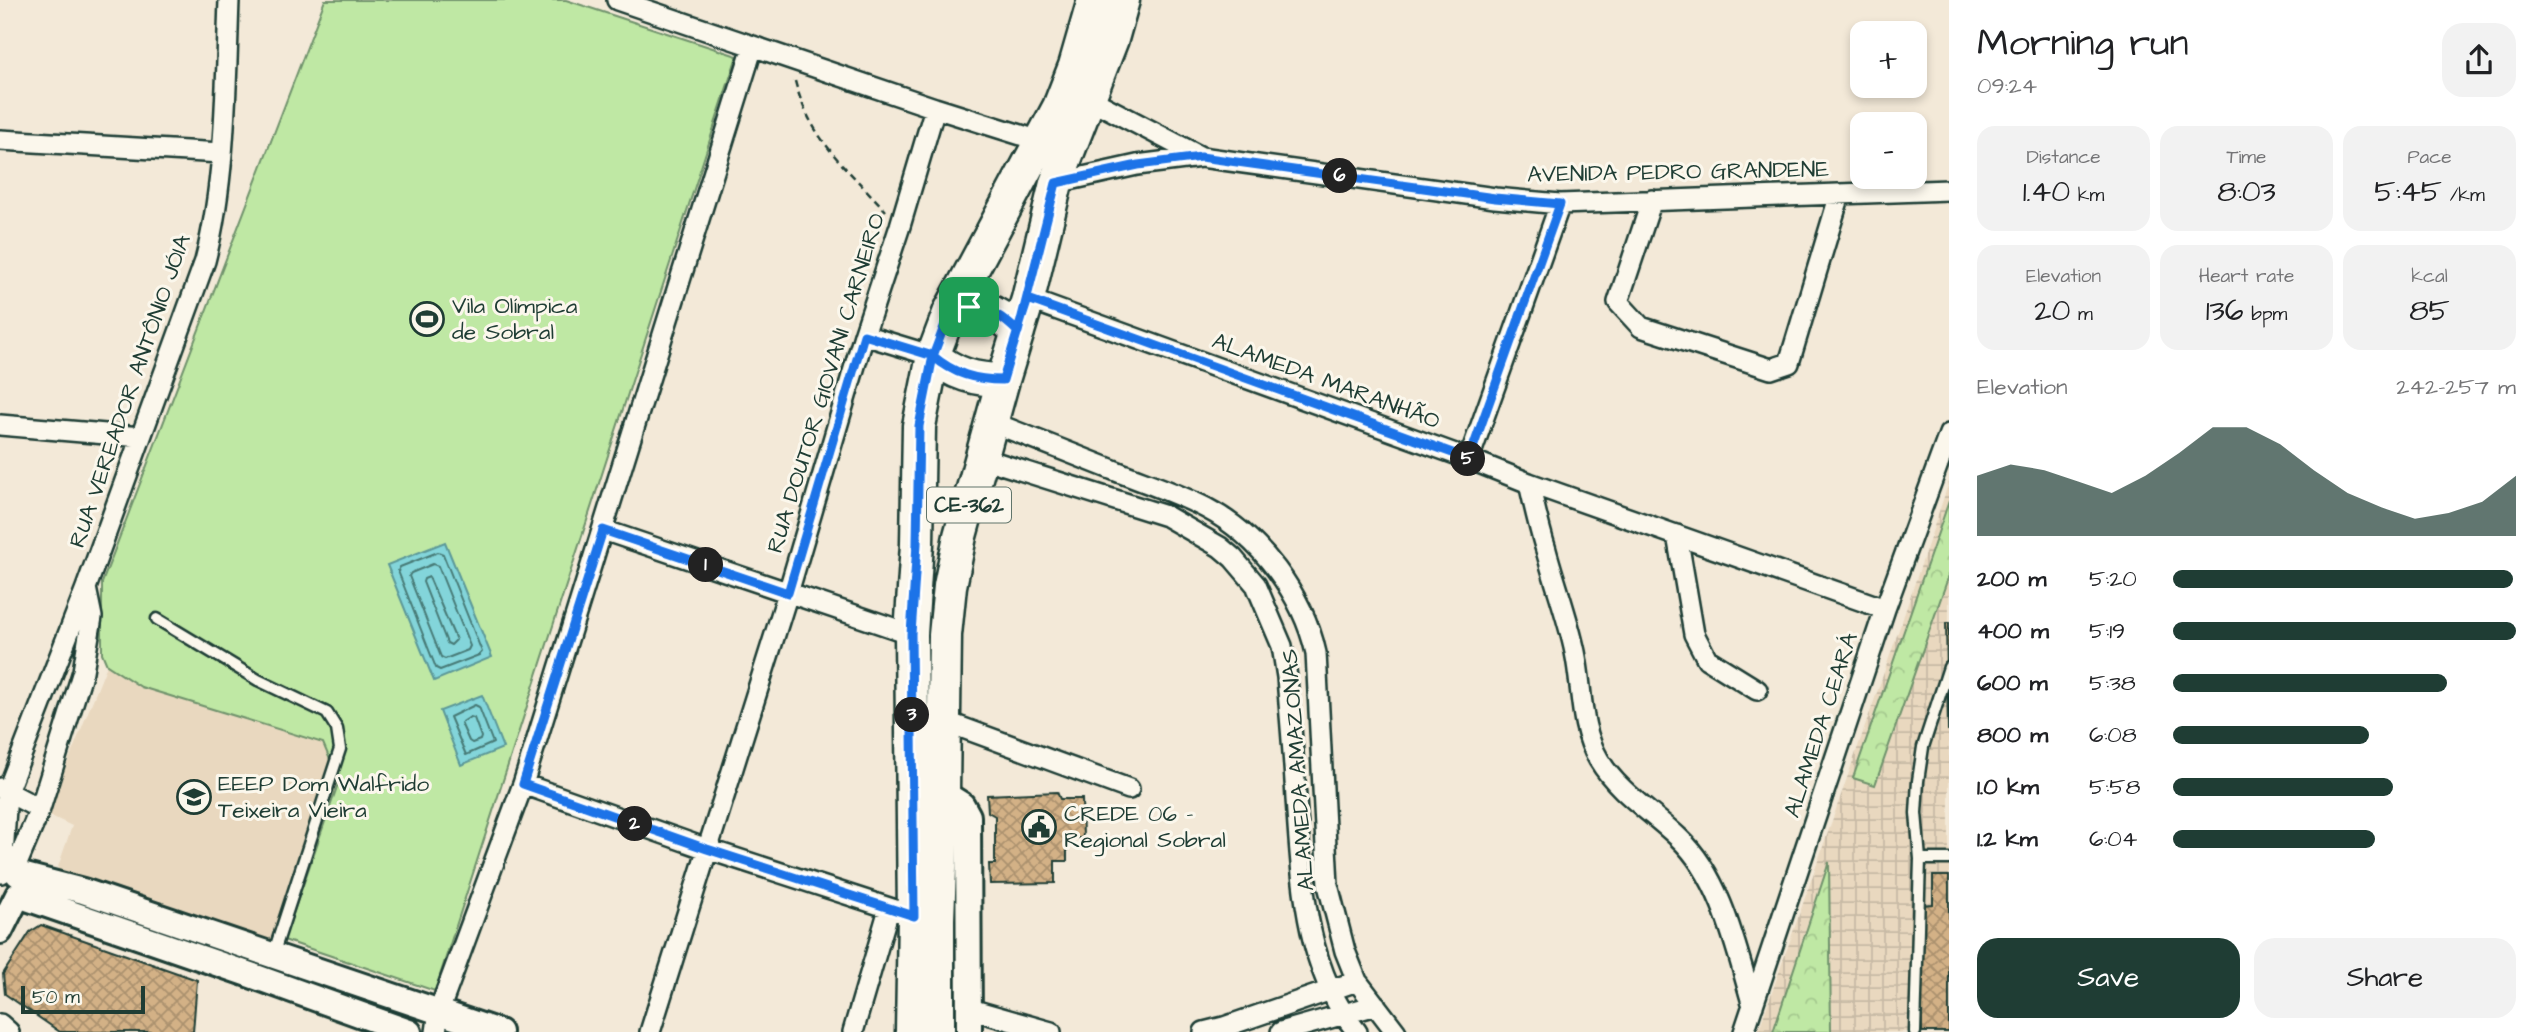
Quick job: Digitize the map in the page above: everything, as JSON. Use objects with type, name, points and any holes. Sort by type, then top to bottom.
[{"type":"main road","name":"CE-362","points":[[912,1032],[901,913],[917,544],[919,426],[933,356],[950,311],[1059,107],[1075,66],[1094,0]]},
{"type":"main road","name":"CE-362","points":[[938,1032],[945,635],[950,586],[960,536],[1028,299],[1056,183],[1112,39],[1123,0]]},
{"type":"main road","points":[[950,311],[969,307],[985,308],[1018,332]]},
{"type":"main road","points":[[933,356],[945,366],[967,377],[1003,380]]},
{"type":"street","name":"RUA VEREADOR ANTÔNIO JÓIA","points":[[9,880],[4,790],[86,588],[211,238],[221,153],[229,0]]},
{"type":"street","points":[[617,0],[935,108],[1041,141]]},
{"type":"street","points":[[438,1022],[523,784],[752,46]]},
{"type":"street","name":"AVENIDA PEDRO GRANDENE","points":[[1088,98],[1201,157]]},
{"type":"street","name":"RUA DOUTOR GIOVANI CARNEIRO","points":[[650,1032],[788,593],[864,335],[935,108]]},
{"type":"street","points":[[0,141],[221,153]]},
{"type":"street","name":"AVENIDA PEDRO GRANDENE","points":[[1056,183],[1138,165],[1201,157],[1495,198],[1560,204],[1949,190]]},
{"type":"street","points":[[1652,200],[1618,302],[1641,327],[1771,369],[1789,363],[1839,194]]},
{"type":"street","points":[[1469,459],[1560,204]]},
{"type":"street","name":"ALAMEDA MARANHÃO","points":[[1028,299],[1885,610]]},
{"type":"street","points":[[864,335],[933,356]]},
{"type":"street","name":"ALAMEDA AMAZONAS","points":[[991,422],[1207,509],[1231,524],[1283,578],[1297,600],[1312,634],[1318,669],[1328,885],[1345,951],[1357,981],[1396,1032]]},
{"type":"street","points":[[0,425],[141,438]]},
{"type":"street","name":"ALAMEDA CEARÁ","points":[[1744,1032],[1885,610],[1949,434]]},
{"type":"street","name":"ALAMEDA AMAZONAS","points":[[982,458],[1166,516],[1220,547],[1256,585],[1282,646],[1292,738],[1302,889],[1329,991],[1342,1014],[1357,1032]]},
{"type":"street","points":[[1529,483],[1575,652],[1582,714],[1589,738],[1600,762],[1619,785],[1680,839],[1695,856],[1716,893],[1728,922],[1753,1006]]},
{"type":"street","points":[[1188,527],[1207,509]]},
{"type":"street","points":[[603,530],[911,634]]},
{"type":"street","points":[[1677,535],[1694,634],[1707,659],[1757,690]]},
{"type":"street","points":[[1245,573],[1266,559]]},
{"type":"street","name":"RUA VEREADOR ANTÔNIO JÓIA","points":[[9,880],[40,809],[83,671],[92,617],[86,588]]},
{"type":"street","points":[[944,721],[1129,789]]},
{"type":"street","points":[[1292,738],[1321,737]]},
{"type":"street","points":[[523,784],[901,913],[853,1032]]},
{"type":"street","points":[[4,790],[40,809]]},
{"type":"street","points":[[943,793],[962,805],[968,816],[970,1021],[1051,1032]]},
{"type":"street","points":[[9,880],[83,891],[273,955],[438,1022],[499,1032]]},
{"type":"street","points":[[0,931],[9,880]]},
{"type":"street","points":[[9,880],[245,973],[409,1032]]},
{"type":"street","points":[[1204,1032],[1357,981]]},
{"type":"street","points":[[1281,1032],[1376,1005]]},
{"type":"street","points":[[0,1024],[9,1032]]},
{"type":"lane","points":[[157,619],[258,680],[327,713],[337,729],[340,749],[273,955]]},
{"type":"lane","points":[[1914,1032],[1920,859],[1916,813],[1917,781],[1923,747],[1949,667]]},
{"type":"lane","points":[[1920,859],[1949,859]]},
{"type":"path","points":[[792,59],[802,103],[826,148],[900,226]]},
{"type":"shaded area","points":[[1949,482],[1949,1032],[1758,1032],[1902,621]]},
{"type":"shaded area","name":"EEEP Dom Walfrido Teixeira Vieira","points":[[107,665],[141,687],[323,742],[339,781],[280,949],[56,873],[72,826],[47,814]]},
{"type":"green space","name":"Vila Olímpica de Sobral","points":[[325,0],[566,0],[737,56],[435,991],[284,940],[339,781],[323,743],[141,687],[107,665],[102,653],[102,583]]},
{"type":"green space","points":[[1949,501],[1949,575],[1875,785],[1853,778]]},
{"type":"green space","points":[[1829,862],[1831,1032],[1773,1032]]},
{"type":"water","points":[[445,542],[492,657],[434,681],[387,565]]},
{"type":"water","points":[[482,695],[503,748],[461,765],[440,711]]},
{"type":"building","points":[[1946,623],[1949,623],[1949,730],[1948,730]]},
{"type":"building","name":"CREDE 06 - Regional Sobral","points":[[1057,792],[1060,799],[1082,799],[1083,838],[1067,838],[1067,861],[1055,861],[1055,883],[990,884],[989,864],[995,864],[995,816],[988,812],[987,795]]},
{"type":"building","points":[[1933,876],[1949,876],[1949,1032],[1922,1032],[1921,905],[1933,904]]},
{"type":"building","points":[[41,925],[197,980],[193,1032],[60,1032],[5,994],[3,974],[30,932]]},
{"type":"place","name":"Vila Olímpica de Sobral","points":[[427,319]]},
{"type":"place","name":"EEEP Dom Walfrido Teixeira Vieira","points":[[194,797]]},
{"type":"place","name":"CREDE 06 - Regional Sobral","points":[[1039,827]]},
{"type":"route","points":[[969,307],[950,311],[933,356],[864,335],[788,593],[603,530],[523,784],[707,849],[914,916],[911,634],[917,544],[919,426],[933,356],[945,366],[967,377],[1003,380],[1010,356],[1018,332],[1028,299],[1469,459],[1560,204],[1495,198],[1201,157],[1138,165],[1056,183],[1018,332],[985,308],[969,307]]}]
